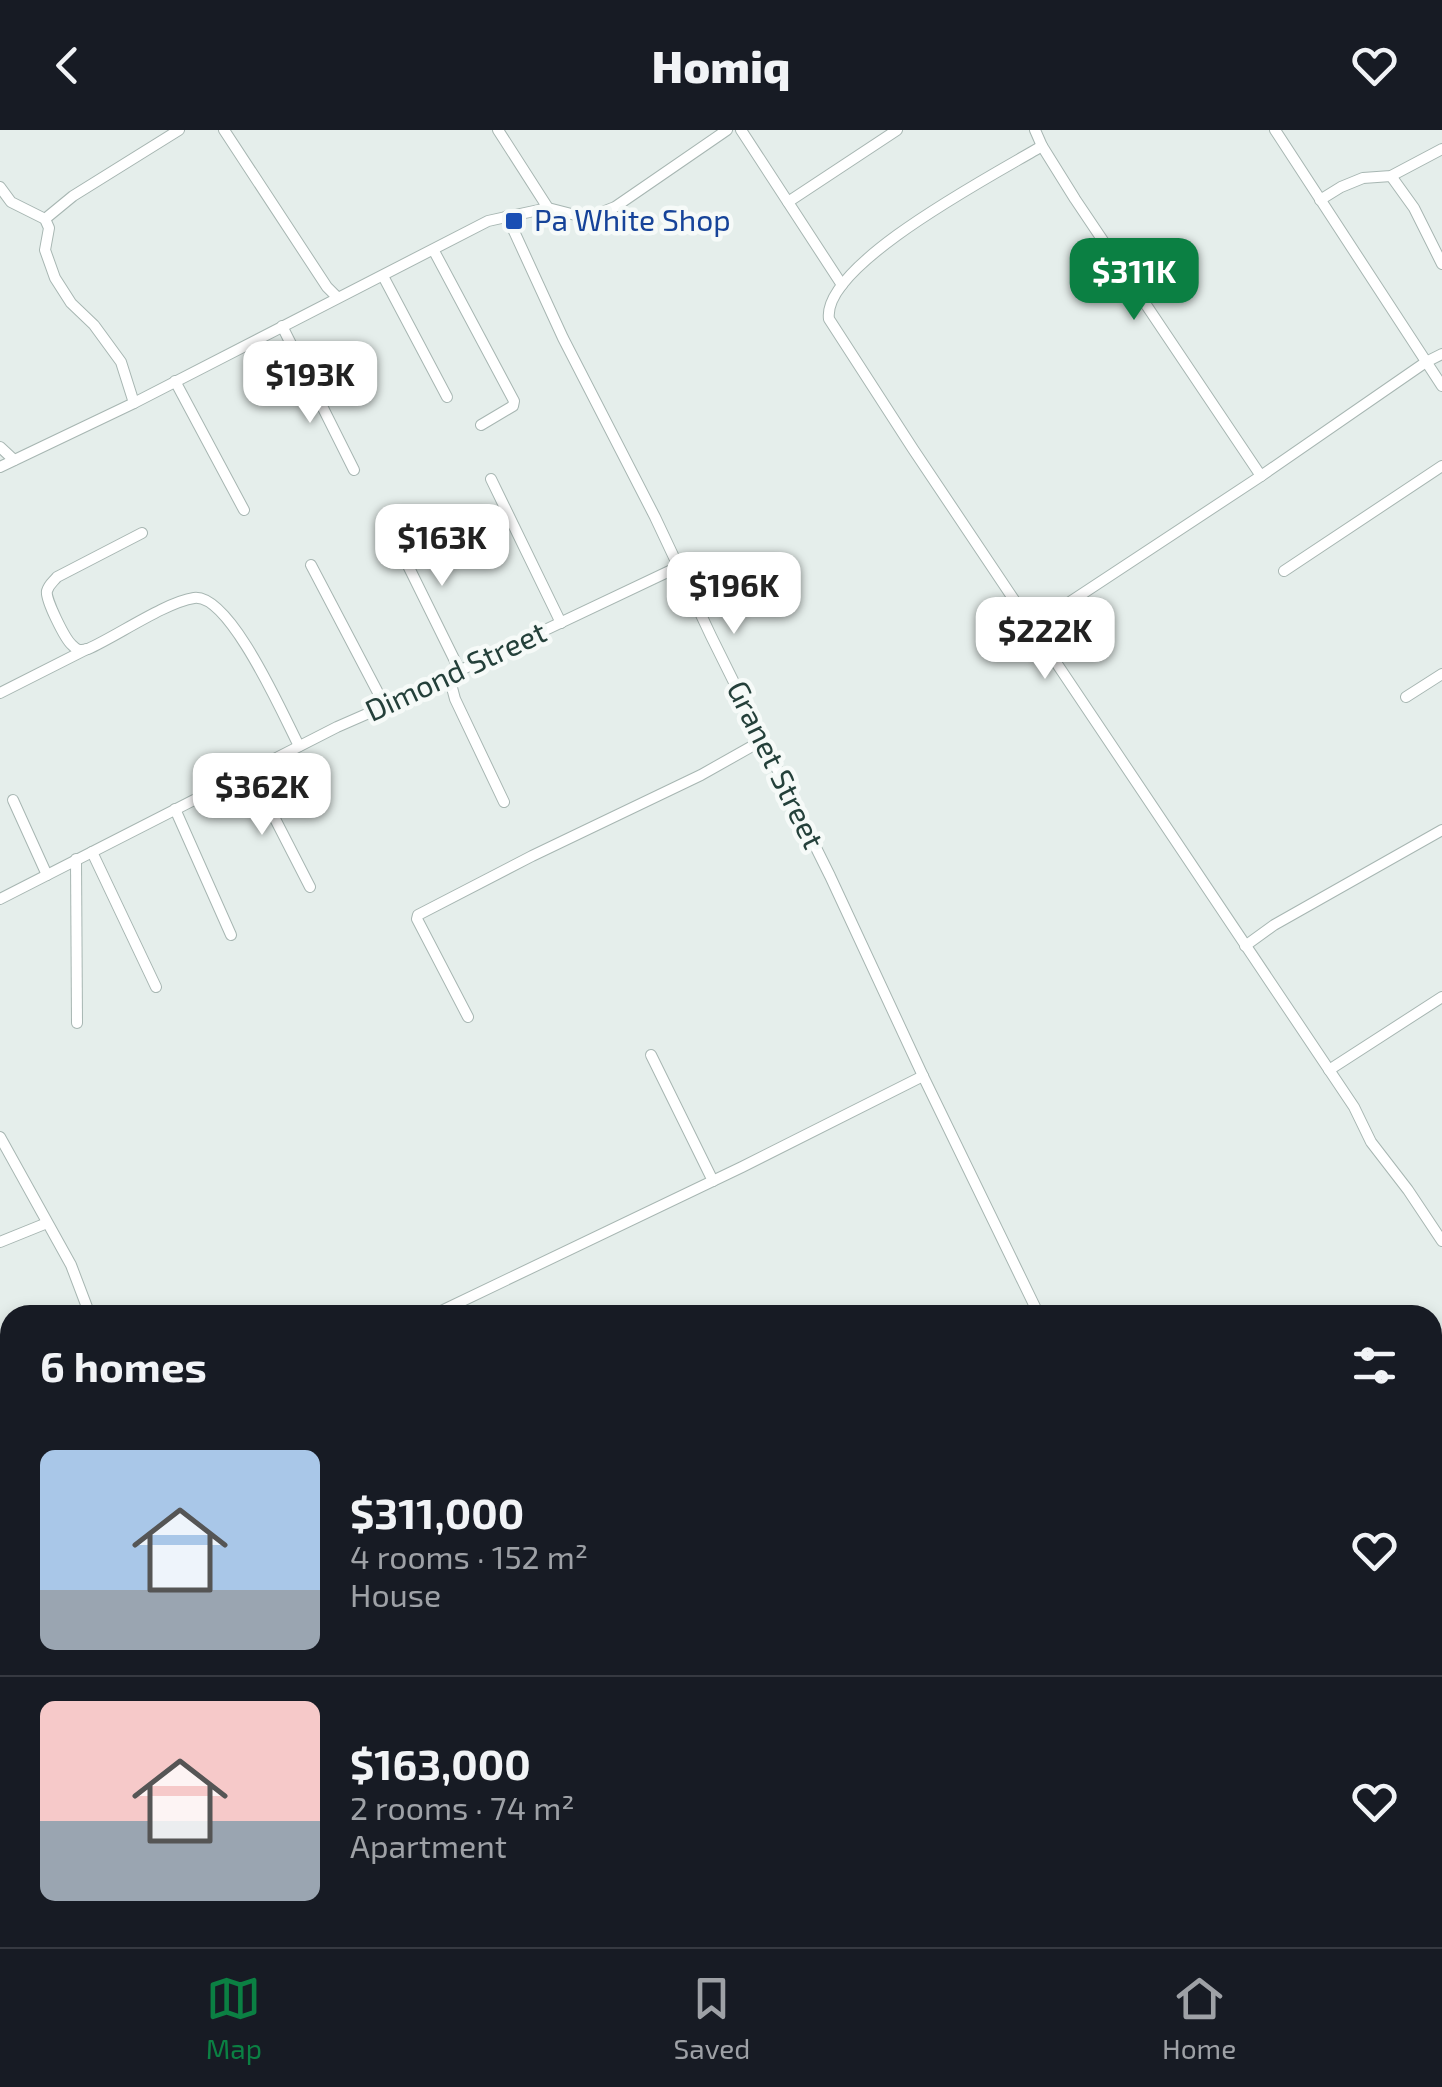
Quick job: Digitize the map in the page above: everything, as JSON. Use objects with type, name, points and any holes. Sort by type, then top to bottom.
[{"type":"street","points":[[45,219],[84,189],[179,130]]},
{"type":"street","points":[[224,130],[337,298]]},
{"type":"street","points":[[498,130],[548,208]]},
{"type":"street","points":[[0,467],[134,403],[488,221],[548,208],[587,218],[614,207],[727,130]]},
{"type":"street","points":[[741,130],[842,284]]},
{"type":"street","points":[[788,202],[897,130]]},
{"type":"street","points":[[1035,130],[1180,358],[1261,476]]},
{"type":"street","points":[[1274,130],[1442,386]]},
{"type":"street","points":[[1042,146],[869,255],[842,284],[828,310],[829,318],[1354,1106],[1382,1160],[1408,1190],[1442,1241]]},
{"type":"street","points":[[1320,200],[1363,178],[1391,176],[1442,149]]},
{"type":"street","points":[[1391,176],[1414,208],[1442,264]]},
{"type":"street","points":[[0,187],[11,202],[45,219],[49,228],[45,250],[55,278],[121,362],[134,403]]},
{"type":"street","name":"Granet Street","points":[[507,216],[563,338],[830,876],[1034,1305]]},
{"type":"street","points":[[434,251],[514,401],[513,406],[481,425]]},
{"type":"street","points":[[383,276],[448,398]]},
{"type":"street","points":[[282,326],[354,470]]},
{"type":"street","points":[[1032,627],[1442,354]]},
{"type":"street","points":[[175,381],[244,510]]},
{"type":"street","points":[[0,446],[14,460]]},
{"type":"street","points":[[1284,570],[1442,466]]},
{"type":"street","points":[[491,479],[561,623]]},
{"type":"street","points":[[388,525],[456,672],[452,691],[504,802]]},
{"type":"street","points":[[88,648],[80,650],[68,640],[46,597],[48,586],[58,577],[142,534]]},
{"type":"street","points":[[311,565],[385,706]]},
{"type":"street","name":"Dimond Street","points":[[0,899],[300,746],[678,568]]},
{"type":"street","points":[[0,692],[182,602],[202,598],[221,611],[243,641],[300,746]]},
{"type":"street","points":[[1406,697],[1442,674]]},
{"type":"street","points":[[468,1017],[418,915],[763,740]]},
{"type":"street","points":[[251,772],[310,886]]},
{"type":"street","points":[[13,800],[47,875]]},
{"type":"street","points":[[175,808],[231,935]]},
{"type":"street","points":[[1245,946],[1274,925],[1442,830]]},
{"type":"street","points":[[92,852],[156,987]]},
{"type":"street","points":[[76,859],[77,1022]]},
{"type":"street","points":[[1329,1070],[1442,998]]},
{"type":"street","points":[[652,1055],[712,1180]]},
{"type":"street","points":[[453,1305],[923,1076]]},
{"type":"street","points":[[0,1137],[76,1276],[86,1305]]},
{"type":"street","points":[[0,1242],[48,1222]]},
{"type":"place","name":"Pa White Shop","points":[[514,221]]}]
